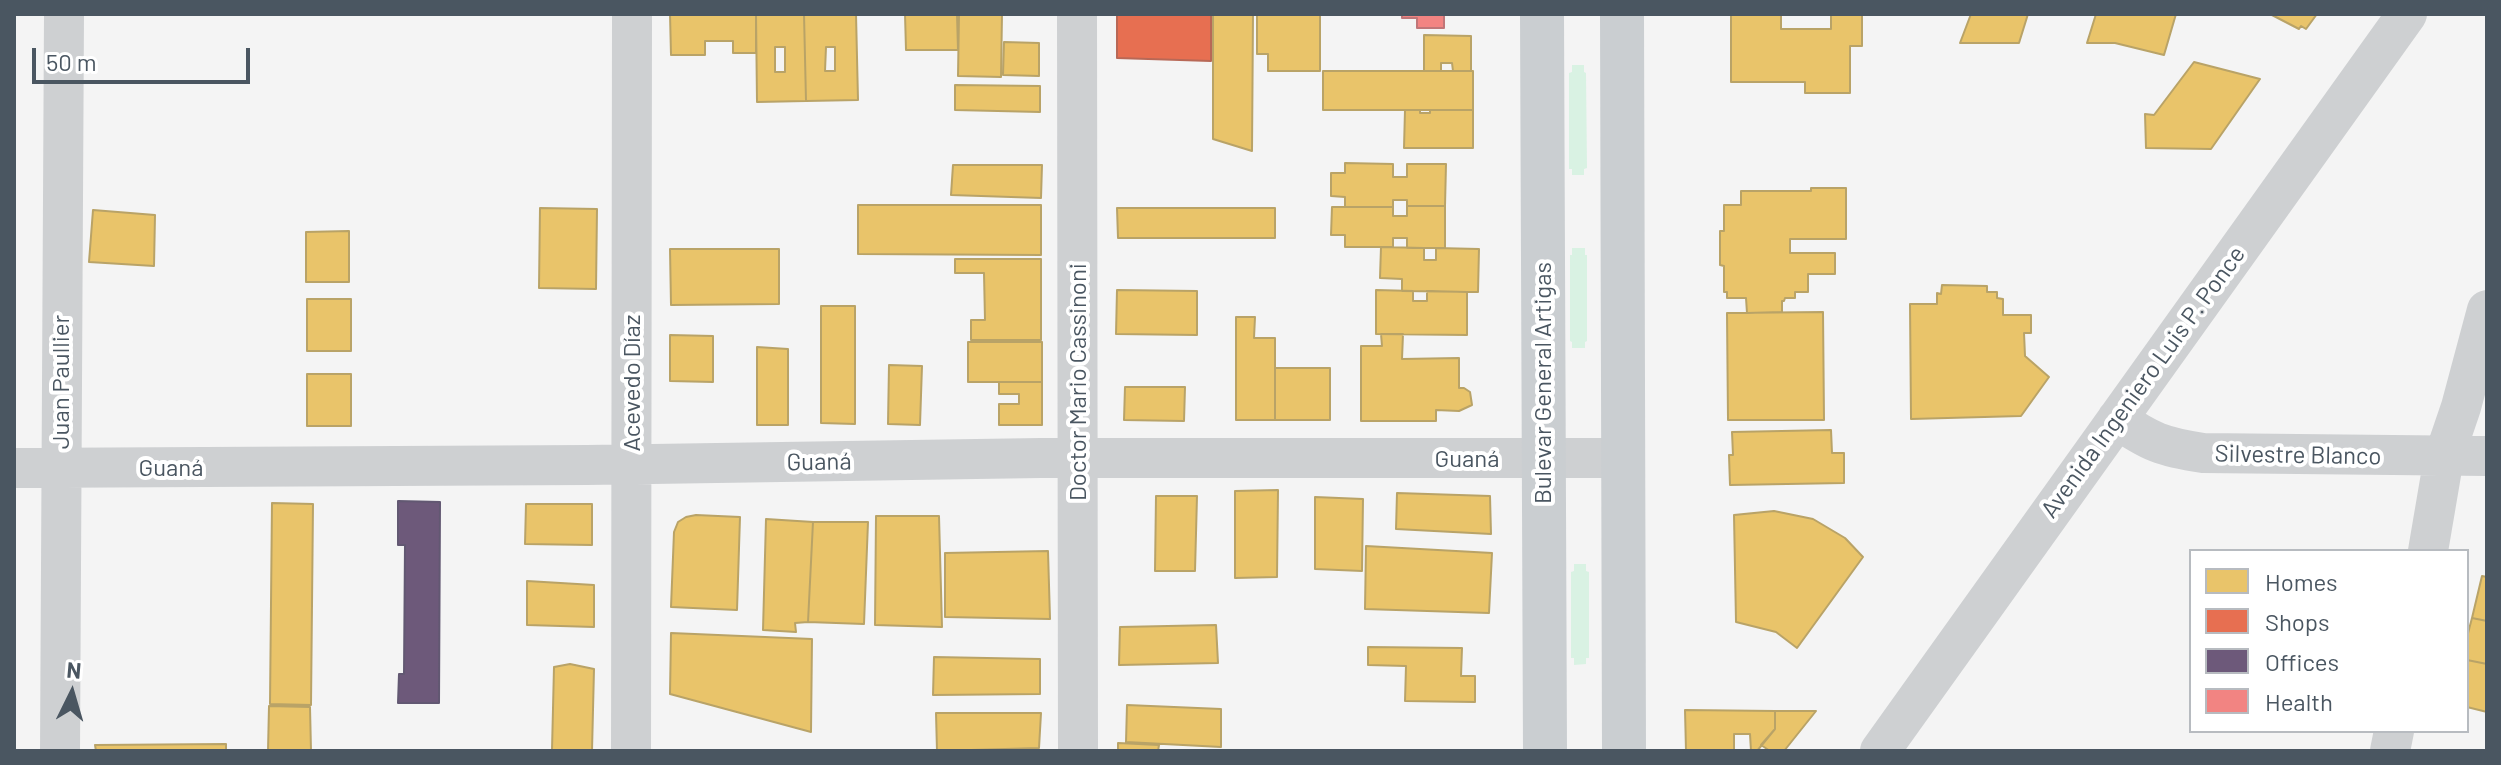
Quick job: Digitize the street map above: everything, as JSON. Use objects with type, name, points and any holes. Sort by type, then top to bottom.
[{"type":"main road","name":"Bulevar General Artigas","points":[[1542,14],[1545,751]]},
{"type":"main road","points":[[1622,14],[1624,751]]},
{"type":"street","name":"Juan Paullier","points":[[60,751],[64,14]]},
{"type":"street","name":"Acevedo Díaz","points":[[631,751],[632,14]]},
{"type":"street","name":"Doctor Mario Cassinoni","points":[[1077,14],[1078,751]]},
{"type":"street","name":"Avenida Ingeniero Luis P. Ponce","points":[[1880,751],[2407,14]]},
{"type":"street","points":[[2428,549],[2444,457],[2487,310]]},
{"type":"street","name":"Silvestre Blanco","points":[[2117,419],[2145,438],[2171,448],[2203,453],[2487,456]]},
{"type":"street","name":"Guaná","points":[[14,468],[1078,458],[1624,458]]},
{"type":"green space","points":[[1572,65],[1584,65],[1586,73],[1587,168],[1584,175],[1572,175],[1572,169],[1569,169],[1569,73],[1572,72]]},
{"type":"green space","points":[[1572,248],[1585,248],[1587,255],[1585,348],[1572,348],[1570,341]]},
{"type":"green space","points":[[1574,564],[1586,564],[1586,571],[1589,572],[1589,658],[1586,658],[1586,664],[1574,665],[1574,658],[1571,658],[1571,572],[1574,571]]},
{"type":"building: Homes","points":[[670,14],[756,14],[756,53],[733,53],[733,41],[705,41],[705,55],[671,55]]},
{"type":"building: Homes","points":[[756,14],[804,14],[806,101],[757,102]],"holes":[[[775,47],[785,47],[785,72],[775,72]]]},
{"type":"building: Homes","points":[[804,14],[856,14],[858,100],[806,101]],"holes":[[[826,47],[835,47],[835,71],[825,71]]]},
{"type":"building: Homes","points":[[905,14],[957,14],[958,50],[906,50]]},
{"type":"building: Homes","points":[[959,14],[1002,14],[1001,77],[958,76]]},
{"type":"building: Homes","points":[[1213,14],[1253,14],[1252,151],[1213,139]]},
{"type":"building: Homes","points":[[1257,14],[1320,14],[1320,71],[1268,71],[1268,54],[1257,54]]},
{"type":"building: Homes","points":[[1731,14],[1781,14],[1781,29],[1831,29],[1831,14],[1862,14],[1862,46],[1850,46],[1850,93],[1805,93],[1805,82],[1731,82]]},
{"type":"building: Homes","points":[[1971,14],[2028,14],[2019,43],[1960,43]]},
{"type":"building: Homes","points":[[2096,14],[2176,14],[2164,55],[2115,43],[2087,43]]},
{"type":"building: Homes","points":[[2270,14],[2317,14],[2306,29],[2301,26],[2299,29]]},
{"type":"building: Homes","points":[[1424,35],[1471,36],[1471,71],[1453,71],[1452,63],[1441,63],[1441,71],[1424,71]]},
{"type":"building: Homes","points":[[1004,42],[1039,43],[1039,76],[1003,75]]},
{"type":"building: Homes","points":[[2194,62],[2260,79],[2211,149],[2146,148],[2145,114],[2154,115]]},
{"type":"building: Homes","points":[[1323,71],[1473,71],[1473,110],[1323,110]]},
{"type":"building: Homes","points":[[955,85],[1040,86],[1040,112],[955,110]]},
{"type":"building: Homes","points":[[1405,110],[1430,113],[1430,110],[1473,110],[1473,148],[1404,148]]},
{"type":"building: Homes","points":[[1345,163],[1393,164],[1393,177],[1407,177],[1407,164],[1446,164],[1445,206],[1407,206],[1407,200],[1393,200],[1393,207],[1345,207],[1345,197],[1331,196],[1331,173],[1345,173]]},
{"type":"building: Homes","points":[[953,165],[1042,165],[1041,198],[951,195]]},
{"type":"building: Homes","points":[[1811,188],[1846,188],[1846,239],[1790,239],[1790,253],[1835,253],[1835,274],[1808,274],[1808,292],[1795,292],[1795,298],[1785,298],[1782,312],[1747,313],[1746,298],[1727,298],[1727,292],[1724,292],[1720,231],[1724,231],[1724,205],[1741,205],[1741,191],[1811,191]]},
{"type":"building: Homes","points":[[858,205],[1041,205],[1041,255],[858,254]]},
{"type":"building: Homes","points":[[1407,206],[1445,206],[1445,248],[1407,248],[1407,238],[1393,238],[1393,247],[1345,247],[1345,235],[1331,235],[1332,207],[1393,207],[1393,216],[1407,216]]},
{"type":"building: Homes","points":[[540,208],[597,209],[596,289],[539,288]]},
{"type":"building: Homes","points":[[1117,208],[1275,208],[1275,238],[1118,238]]},
{"type":"building: Homes","points":[[93,210],[155,215],[154,266],[89,262]]},
{"type":"building: Homes","points":[[349,231],[349,282],[306,282],[306,232]]},
{"type":"building: Homes","points":[[1381,247],[1424,248],[1424,260],[1436,260],[1436,248],[1479,249],[1478,292],[1402,291],[1402,279],[1380,278]]},
{"type":"building: Homes","points":[[670,249],[779,249],[779,304],[671,305]]},
{"type":"building: Homes","points":[[955,259],[1041,259],[1041,340],[971,340],[971,320],[985,320],[984,273],[955,273]]},
{"type":"building: Homes","points":[[1942,285],[1987,286],[1987,292],[1997,292],[1997,298],[2003,299],[2003,315],[2031,315],[2031,333],[2024,333],[2025,356],[2049,377],[2021,416],[1911,419],[1910,304],[1937,304],[1937,293],[1941,294]]},
{"type":"building: Homes","points":[[1117,290],[1197,291],[1197,335],[1116,334]]},
{"type":"building: Homes","points":[[1376,290],[1413,291],[1413,301],[1427,301],[1427,291],[1467,292],[1467,335],[1376,334]]},
{"type":"building: Homes","points":[[307,299],[351,299],[351,351],[307,351]]},
{"type":"building: Homes","points":[[821,306],[855,306],[855,424],[821,423]]},
{"type":"building: Homes","points":[[1823,312],[1824,420],[1728,420],[1727,313]]},
{"type":"building: Homes","points":[[1236,317],[1255,317],[1254,338],[1275,338],[1275,420],[1236,420]]},
{"type":"building: Homes","points":[[1381,334],[1403,334],[1402,359],[1459,358],[1459,388],[1470,392],[1472,405],[1459,411],[1436,410],[1436,421],[1361,421],[1361,346],[1382,346]]},
{"type":"building: Homes","points":[[670,335],[713,336],[713,382],[670,381]]},
{"type":"building: Homes","points":[[968,342],[1042,342],[1042,382],[968,382]]},
{"type":"building: Homes","points":[[757,347],[788,349],[788,425],[757,425]]},
{"type":"building: Homes","points":[[889,365],[922,366],[920,425],[888,424]]},
{"type":"building: Homes","points":[[1275,368],[1330,368],[1330,420],[1275,420]]},
{"type":"building: Homes","points":[[307,374],[351,374],[351,426],[307,426]]},
{"type":"building: Homes","points":[[999,382],[1042,382],[1042,425],[999,425],[999,404],[1019,404],[1019,394],[999,394]]},
{"type":"building: Homes","points":[[1125,387],[1185,387],[1184,421],[1124,420]]},
{"type":"building: Homes","points":[[1831,430],[1832,453],[1844,453],[1844,483],[1730,485],[1732,432]]},
{"type":"building: Homes","points":[[1278,490],[1277,577],[1235,578],[1235,491]]},
{"type":"building: Homes","points":[[1397,493],[1490,496],[1491,534],[1396,529]]},
{"type":"building: Homes","points":[[1156,496],[1197,496],[1195,571],[1155,571]]},
{"type":"building: Homes","points":[[1315,497],[1363,499],[1362,571],[1315,569]]},
{"type":"building: Homes","points":[[272,503],[313,504],[311,705],[270,704]]},
{"type":"building: Homes","points":[[526,504],[592,504],[592,545],[525,544]]},
{"type":"building: Homes","points":[[1774,511],[1813,519],[1845,538],[1863,557],[1797,648],[1776,632],[1736,622],[1734,515]]},
{"type":"building: Homes","points":[[696,515],[740,517],[737,610],[671,607],[674,532],[678,522]]},
{"type":"building: Homes","points":[[876,516],[939,516],[942,627],[875,625]]},
{"type":"building: Homes","points":[[766,519],[813,522],[808,622],[795,623],[796,632],[763,630]]},
{"type":"building: Homes","points":[[813,522],[868,522],[864,624],[808,622]]},
{"type":"building: Homes","points":[[1366,546],[1492,553],[1489,613],[1365,609]]},
{"type":"building: Homes","points":[[1048,551],[1050,619],[945,617],[945,553]]},
{"type":"building: Homes","points":[[2482,576],[2487,577],[2487,621],[2472,618]]},
{"type":"building: Homes","points":[[527,581],[594,585],[594,627],[527,625]]},
{"type":"building: Homes","points":[[2472,618],[2487,621],[2487,664],[2469,660]]},
{"type":"building: Homes","points":[[1216,625],[1218,663],[1119,665],[1120,627]]},
{"type":"building: Homes","points":[[671,633],[812,639],[811,732],[670,694]]},
{"type":"building: Homes","points":[[1368,647],[1462,648],[1461,676],[1475,676],[1475,702],[1405,701],[1406,666],[1368,665]]},
{"type":"building: Homes","points":[[934,657],[1040,659],[1040,694],[933,695]]},
{"type":"building: Homes","points":[[2469,660],[2487,664],[2487,712],[2469,708]]},
{"type":"building: Homes","points":[[570,664],[594,669],[592,751],[552,750],[554,667]]},
{"type":"building: Homes","points":[[1127,705],[1221,709],[1221,747],[1126,742]]},
{"type":"building: Homes","points":[[269,706],[310,707],[311,751],[268,751]]},
{"type":"building: Homes","points":[[1685,710],[1775,711],[1775,729],[1757,751],[1751,751],[1750,734],[1734,734],[1734,751],[1686,751]]},
{"type":"building: Homes","points":[[1775,711],[1816,711],[1784,751],[1770,751],[1761,745],[1775,729]]},
{"type":"building: Homes","points":[[936,713],[1041,713],[1039,748],[937,751]]},
{"type":"building: Homes","points":[[1118,743],[1159,745],[1158,751],[1118,751]]},
{"type":"building: Homes","points":[[226,744],[226,751],[96,751],[95,745]]},
{"type":"building: Shops","points":[[1117,14],[1211,14],[1211,61],[1117,58]]},
{"type":"building: Offices","points":[[398,501],[440,502],[439,703],[398,703],[399,674],[404,674],[405,545],[398,545]]},
{"type":"building: Health","points":[[1402,14],[1444,14],[1444,28],[1417,28],[1417,18],[1402,18]]}]
